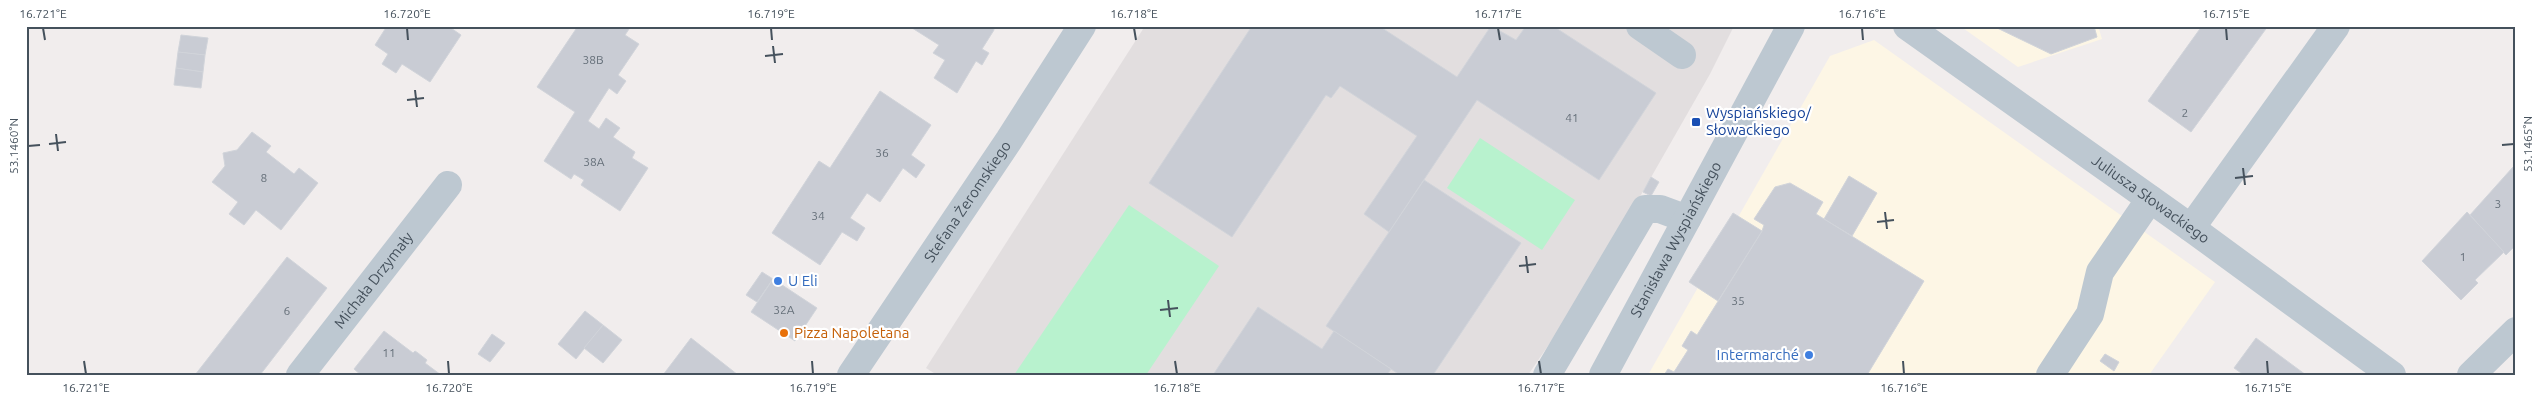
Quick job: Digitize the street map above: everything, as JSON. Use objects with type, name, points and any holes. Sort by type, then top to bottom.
[{"type":"street","name":"Stefana Żeromskiego","points":[[857,373],[1082,26]]},
{"type":"street","points":[[1640,26],[1682,55]]},
{"type":"street","name":"Stanisława Wyspiańskiego","points":[[1603,375],[1791,26]]},
{"type":"street","name":"Juliusza Słowackiego","points":[[1907,26],[2191,228],[2385,373]]},
{"type":"street","points":[[2191,228],[2336,26]]},
{"type":"street","name":"Michała Drzymały","points":[[300,375],[448,185]]},
{"type":"street","points":[[2050,375],[2090,314],[2100,272],[2150,199]]},
{"type":"street","points":[[1547,375],[1645,209],[1660,208],[1687,219]]},
{"type":"street","points":[[2472,375],[2516,331]]},
{"type":"shaded area","points":[[1145,26],[1734,26],[1710,74],[1589,286],[1528,375],[937,375],[926,368]]},
{"type":"shaded area","points":[[1960,26],[2098,26],[2102,39],[2018,67]]},
{"type":"shaded area","points":[[1874,40],[2215,282],[2149,375],[1648,375],[1830,56]]},
{"type":"green space","points":[[1480,138],[1575,200],[1542,250],[1447,188]]},
{"type":"green space","points":[[1129,205],[1219,266],[1146,375],[1014,375]]},
{"type":"building","points":[[387,26],[448,26],[461,35],[430,82],[402,64],[396,73],[382,64],[388,54],[375,45]]},
{"type":"building","points":[[578,26],[631,26],[625,35],[639,44],[618,75],[626,81],[617,94],[609,88],[588,121],[599,129],[606,118],[620,128],[613,137],[635,152],[632,158],[648,168],[620,211],[581,185],[584,180],[574,174],[571,179],[544,161],[575,112],[537,87]]},
{"type":"building","points":[[909,26],[993,26],[994,30],[982,49],[989,53],[982,65],[976,61],[957,93],[934,78],[945,60],[933,53],[939,45]]},
{"type":"building","points":[[1252,26],[1379,26],[1457,77],[1491,26],[1516,40],[1526,26],[1553,26],[1656,93],[1599,180],[1477,100],[1389,232],[1364,214],[1417,136],[1340,86],[1331,98],[1326,95],[1232,237],[1149,183]]},
{"type":"building","points":[[1993,26],[2094,26],[2097,37],[2051,54]]},
{"type":"building","points":[[2202,26],[2268,26],[2191,132],[2148,101]]},
{"type":"building","points":[[181,35],[208,38],[205,55],[178,52]]},
{"type":"building","points":[[178,52],[205,55],[203,72],[176,68]]},
{"type":"building","points":[[176,68],[203,72],[201,88],[174,85]]},
{"type":"building","points":[[880,91],[931,125],[911,155],[925,165],[916,178],[903,168],[880,202],[867,193],[850,218],[865,228],[857,241],[842,232],[820,265],[772,233],[819,161],[830,168]]},
{"type":"building","points":[[252,132],[271,146],[266,152],[294,174],[299,168],[318,183],[281,230],[256,210],[244,225],[229,214],[238,202],[212,182],[225,166],[223,153],[237,150]]},
{"type":"building","points":[[2513,167],[2516,170],[2516,245],[2506,255],[2470,215]]},
{"type":"building","points":[[1849,176],[1877,193],[1852,236],[1824,219]]},
{"type":"building","points":[[1651,177],[1659,182],[1651,196],[1643,192]]},
{"type":"building","points":[[1424,180],[1521,243],[1433,375],[1400,375],[1326,326]]},
{"type":"building","points":[[1790,183],[1823,202],[1816,214],[1924,281],[1867,375],[1664,375],[1668,369],[1674,372],[1688,350],[1682,346],[1691,331],[1697,335],[1762,231],[1764,225],[1754,219],[1775,187]]},
{"type":"building","points":[[2467,212],[2504,252],[2475,280],[2478,283],[2461,300],[2422,261]]},
{"type":"building","points":[[1733,213],[1762,231],[1718,301],[1689,282]]},
{"type":"building","points":[[287,257],[327,288],[260,375],[195,375]]},
{"type":"building","points":[[762,272],[773,279],[757,302],[746,295]]},
{"type":"building","points":[[773,279],[817,308],[795,341],[751,312]]},
{"type":"building","points":[[1258,307],[1322,349],[1334,331],[1391,369],[1387,375],[1213,375]]},
{"type":"building","points":[[585,311],[603,325],[576,359],[558,344]]},
{"type":"building","points":[[603,325],[622,340],[603,363],[584,348]]},
{"type":"building","points":[[384,331],[413,353],[415,351],[418,353],[427,360],[425,363],[441,375],[361,375],[354,369]]},
{"type":"building","points":[[492,334],[505,343],[490,362],[478,354]]},
{"type":"building","points":[[691,338],[738,375],[663,375]]},
{"type":"building","points":[[2256,338],[2306,375],[2244,375],[2234,368]]},
{"type":"building","points":[[2105,354],[2119,362],[2114,371],[2100,361]]},
{"type":"place","name":"Wyspiańskiego/ Słowackiego","points":[[1696,122]]},
{"type":"place","name":"U Eli","points":[[778,281]]},
{"type":"place","name":"Pizza Napoletana","points":[[784,333]]},
{"type":"place","name":"Intermarché","points":[[1809,355]]}]
